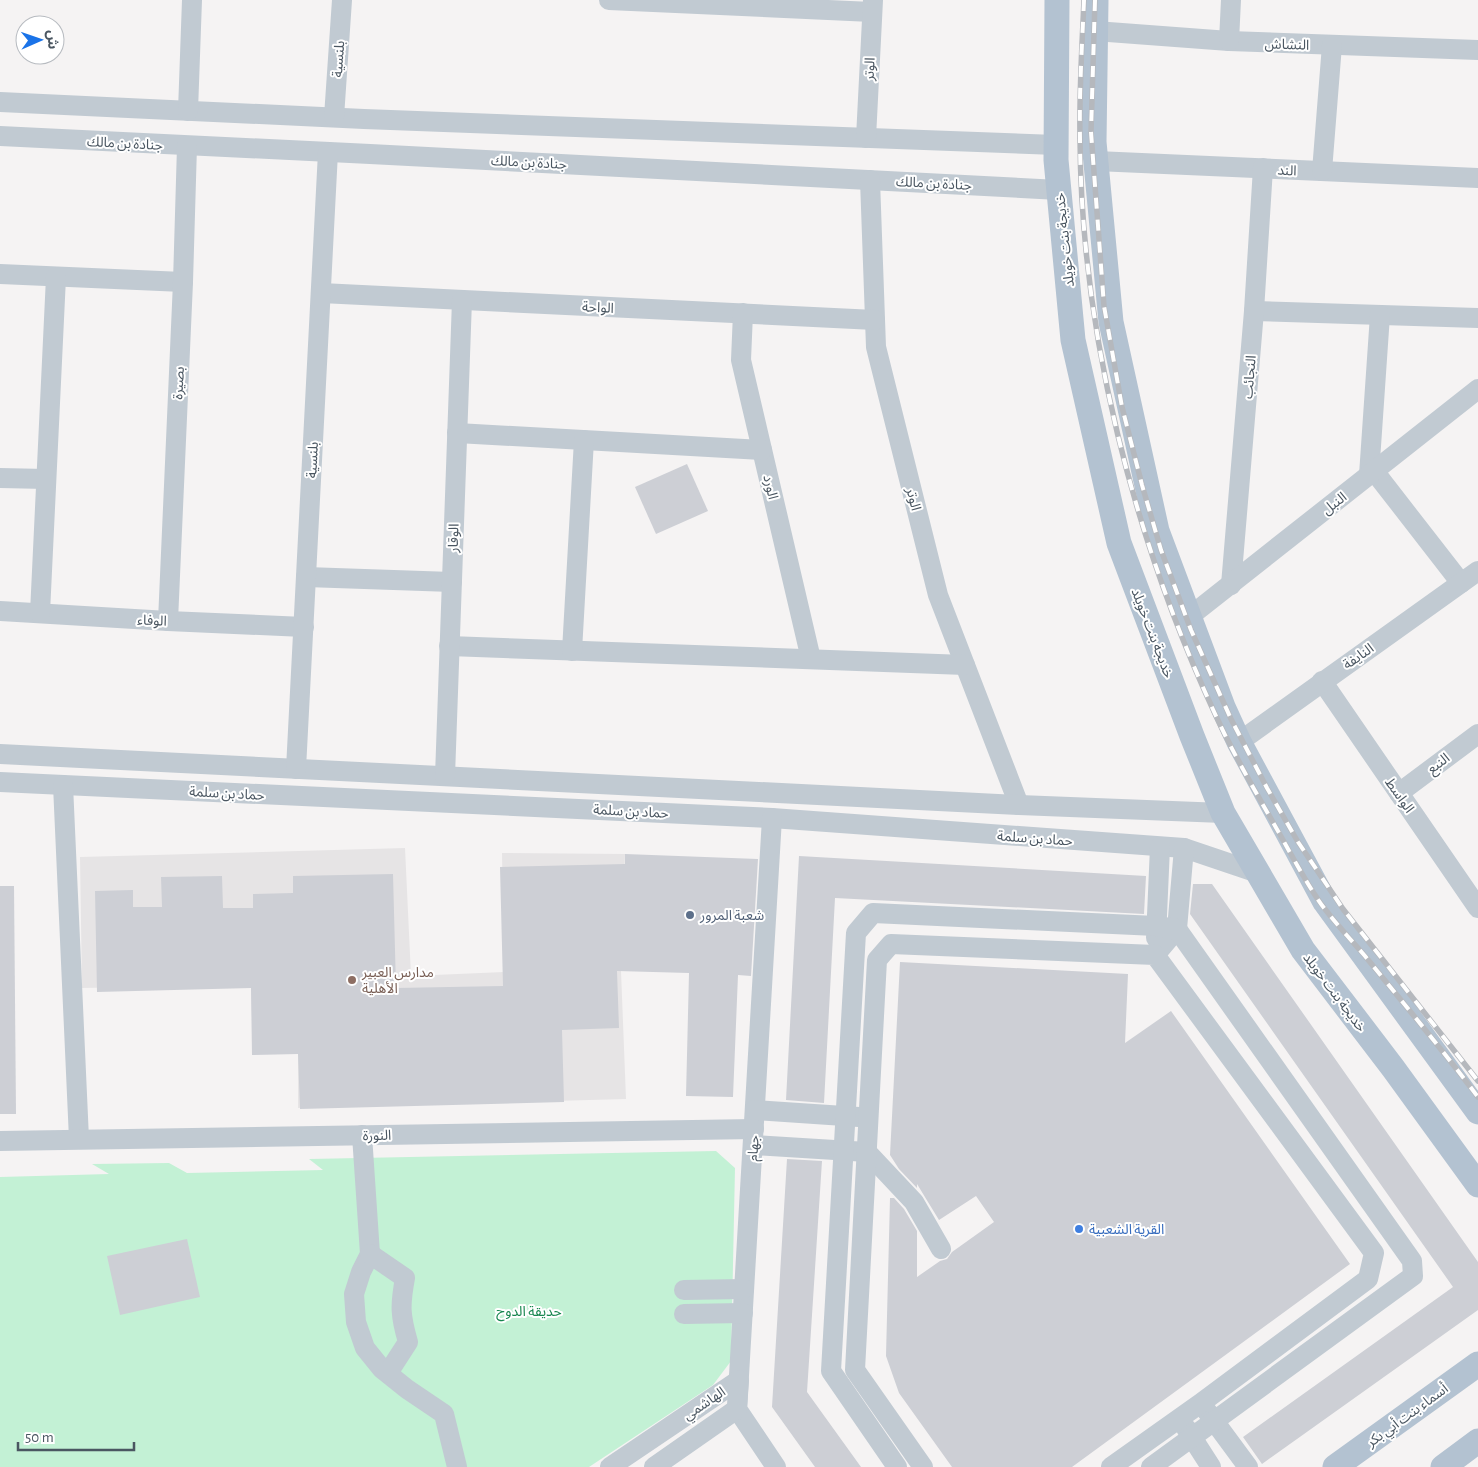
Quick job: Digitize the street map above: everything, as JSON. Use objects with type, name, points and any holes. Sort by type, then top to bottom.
[{"type":"main road","name":"خديجة بنت خويلد","points":[[1057,0],[1056,145],[1073,340],[1119,543],[1223,813],[1303,950],[1393,1068],[1478,1186]]},
{"type":"main road","points":[[1096,0],[1094,142],[1111,322],[1157,530],[1223,707],[1239,742],[1325,902],[1478,1112]]},
{"type":"main road","name":"أسماء بنت أبي بكر","points":[[1335,1467],[1478,1364]]},
{"type":"main road","points":[[1443,1467],[1478,1442]]},
{"type":"street","points":[[188,111],[192,0]]},
{"type":"street","name":"بلنسية","points":[[334,117],[342,0]]},
{"type":"street","points":[[609,0],[872,6]]},
{"type":"street","points":[[1228,42],[1231,0]]},
{"type":"street","name":"الوتر","points":[[866,138],[872,6]]},
{"type":"street","name":"النشاش","points":[[1095,31],[1228,42],[1478,50]]},
{"type":"street","points":[[1322,171],[1332,45]]},
{"type":"street","points":[[0,102],[1056,145]]},
{"type":"street","name":"جنادة بن مالك","points":[[0,136],[1059,190]]},
{"type":"street","name":"بصيرة","points":[[168,621],[187,146]]},
{"type":"street","name":"بلنسية","points":[[296,769],[328,152]]},
{"type":"street","name":"الند","points":[[1096,161],[1478,178]]},
{"type":"street","name":"النجائب","points":[[1230,585],[1254,311],[1263,168]]},
{"type":"street","name":"الوتر","points":[[870,180],[876,347],[938,594],[1019,805]]},
{"type":"street","points":[[0,274],[183,282]]},
{"type":"street","points":[[40,613],[56,277]]},
{"type":"street","name":"الواحة","points":[[321,294],[875,320]]},
{"type":"street","name":"الوقار","points":[[445,776],[462,300]]},
{"type":"street","points":[[1254,311],[1478,318]]},
{"type":"street","name":"الورد","points":[[743,314],[741,360],[811,659]]},
{"type":"street","points":[[1380,315],[1372,473],[1461,583]]},
{"type":"street","name":"النبل","points":[[1189,618],[1478,389]]},
{"type":"street","points":[[457,433],[762,450]]},
{"type":"street","points":[[572,651],[584,440]]},
{"type":"street","points":[[0,478],[46,479]]},
{"type":"street","name":"النايفة","points":[[1239,742],[1478,571]]},
{"type":"street","points":[[306,577],[452,582]]},
{"type":"street","name":"الوفاء","points":[[0,611],[168,621],[304,626]]},
{"type":"street","points":[[450,646],[965,665]]},
{"type":"street","name":"الواسط","points":[[1322,681],[1478,908]]},
{"type":"street","name":"النبع","points":[[1399,793],[1478,734]]},
{"type":"street","name":"حماد بن سلمة","points":[[0,754],[1019,805],[1223,813]]},
{"type":"street","name":"حماد بن سلمة","points":[[0,782],[772,818],[1184,848],[1258,873]]},
{"type":"street","points":[[63,785],[80,1140]]},
{"type":"street","name":"جهام","points":[[737,1409],[772,818]]},
{"type":"street","points":[[1111,1467],[1368,1279],[1374,1254],[1155,955],[1160,847]]},
{"type":"street","points":[[1155,955],[1177,929],[1184,848]]},
{"type":"street","points":[[897,1467],[831,1371],[856,933],[873,913],[1156,926],[1177,929],[1412,1261],[1413,1276],[1151,1467]]},
{"type":"street","points":[[923,1467],[855,1370],[878,960],[890,944],[1155,955]]},
{"type":"street","points":[[754,1128],[845,1116],[869,1118]]},
{"type":"street","points":[[754,1128],[843,1150],[867,1152],[914,1202],[941,1249]]},
{"type":"street","name":"النورة","points":[[0,1141],[754,1128]]},
{"type":"street","points":[[362,1135],[370,1254],[361,1272],[354,1294],[356,1322],[365,1348],[388,1373],[407,1389],[444,1414],[457,1467]]},
{"type":"street","points":[[370,1254],[404,1278],[401,1301],[402,1320],[408,1342],[388,1373]]},
{"type":"street","points":[[684,1290],[744,1289]]},
{"type":"street","points":[[684,1314],[743,1313]]},
{"type":"street","name":"الهاشمي","points":[[610,1467],[739,1380],[737,1409],[678,1460],[654,1467]]},
{"type":"street","points":[[1201,1403],[1248,1467]]},
{"type":"street","points":[[737,1409],[776,1467]]},
{"type":"street","points":[[1179,1418],[1211,1467]]},
{"type":"shaded area","name":"مدارس العبير الأهلية","points":[[405,848],[411,976],[504,972],[502,853],[625,854],[621,971],[626,1099],[298,1108],[298,1051],[253,1052],[251,985],[82,988],[80,857]]},
{"type":"green space","name":"حديقة الدوح","points":[[716,1151],[735,1168],[731,1361],[713,1385],[589,1467],[0,1467],[0,1177],[109,1174],[92,1164],[169,1163],[187,1173],[323,1170],[309,1159]]},
{"type":"building","points":[[687,464],[708,511],[656,534],[635,487]]},
{"type":"building","name":"مدارس العبير الأهلية","points":[[625,854],[758,859],[751,976],[738,975],[733,1097],[686,1096],[689,973],[617,971],[619,1028],[562,1030],[564,1102],[300,1109],[298,1054],[252,1055],[251,988],[97,992],[95,891],[133,890],[133,907],[162,907],[161,877],[222,876],[223,908],[253,908],[253,894],[293,893],[293,876],[393,874],[396,988],[503,986],[500,867],[625,864]]},
{"type":"building","points":[[799,856],[1146,876],[1144,914],[835,898],[824,1103],[786,1100]]},
{"type":"building","points":[[1193,884],[1212,884],[1478,1262],[1478,1310],[1262,1464],[1243,1437],[1453,1287],[1190,914]]},
{"type":"building","points":[[0,886],[14,886],[16,1114],[0,1114]]},
{"type":"building","points":[[900,962],[1128,974],[1125,1043],[1171,1011],[1350,1264],[1072,1467],[952,1467],[899,1393],[886,1356],[890,1198],[894,1198],[904,1209],[917,1231],[917,1277],[940,1261],[947,1259],[952,1252],[994,1222],[976,1196],[939,1220],[917,1184],[917,1188],[899,1169],[890,1155]]},
{"type":"building","points":[[787,1159],[822,1161],[807,1392],[861,1467],[815,1467],[772,1407]]},
{"type":"building","points":[[187,1239],[200,1297],[120,1315],[107,1256]]},
{"type":"railway","points":[[1084,0],[1080,86],[1080,139],[1083,212],[1090,286],[1102,360],[1118,434],[1137,507],[1160,579],[1187,649],[1222,729],[1309,886],[1326,911],[1365,956],[1478,1097]]},
{"type":"railway","points":[[1095,0],[1091,132],[1104,306],[1122,407],[1161,550],[1191,630],[1231,719],[1298,842],[1343,909],[1478,1081]]},
{"type":"place","name":"شعبة المرور","points":[[690,915]]},
{"type":"place","name":"مدارس العبير الأهلية","points":[[352,980]]},
{"type":"place","name":"القرية الشعبية","points":[[1079,1229]]}]
